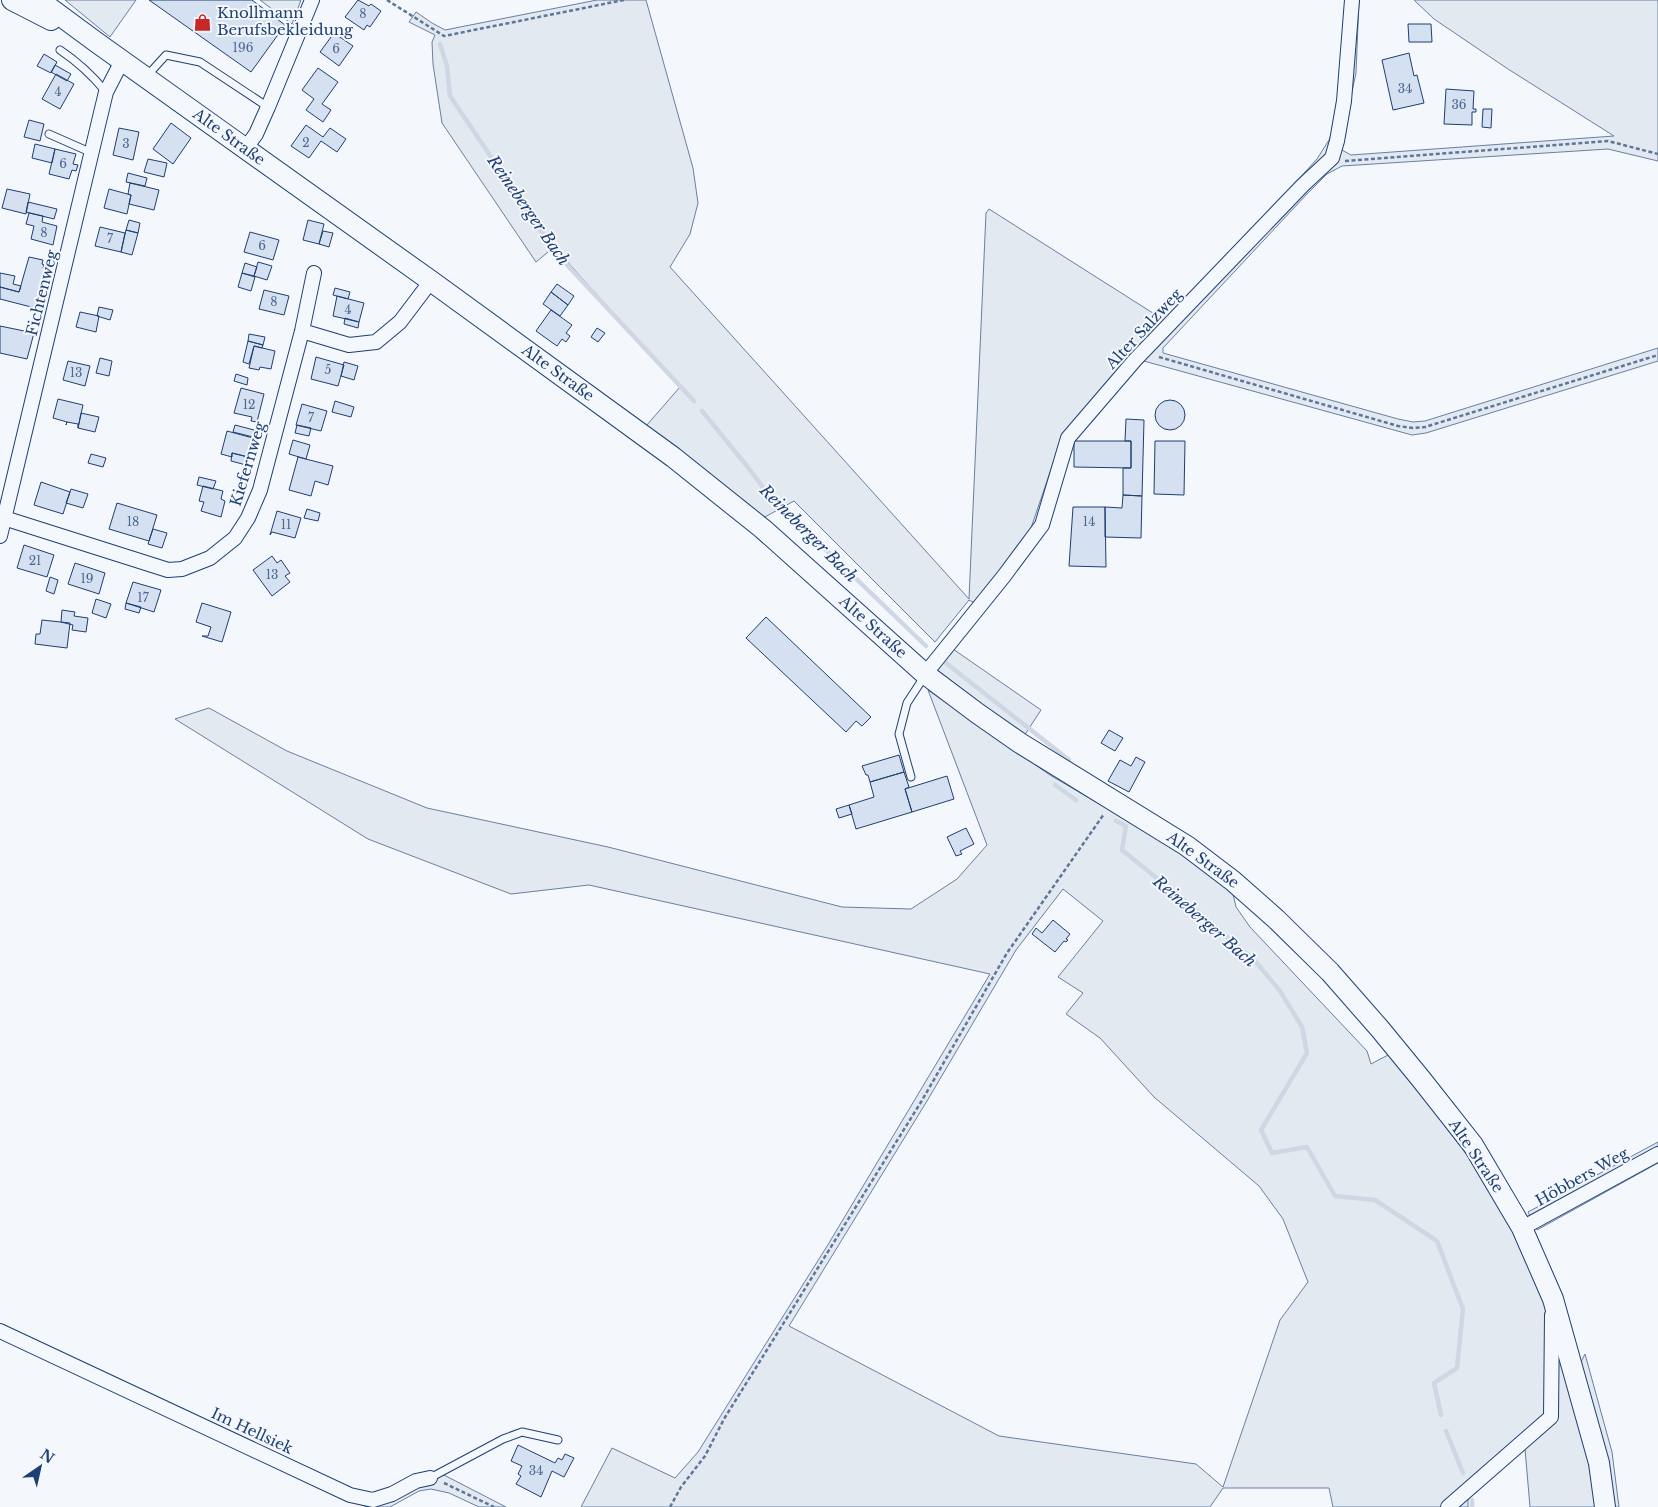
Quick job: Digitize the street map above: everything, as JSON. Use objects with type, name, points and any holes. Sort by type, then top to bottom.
[{"type":"main road","name":"Alte Straße","points":[[12,0],[96,42]]},
{"type":"main road","name":"Alte Straße","points":[[39,0],[245,149],[431,280],[563,376],[729,501],[792,554],[926,674],[1020,743],[1187,846],[1233,880],[1276,919],[1330,972],[1380,1029],[1472,1145],[1522,1228],[1553,1299],[1599,1463],[1606,1507]]},
{"type":"street","points":[[245,149],[256,134],[312,0]]},
{"type":"street","name":"Alter Salzweg","points":[[926,674],[1042,525],[1068,438],[1143,352],[1303,185],[1332,158],[1344,101],[1352,0]]},
{"type":"street","name":"Fichtenweg","points":[[0,536],[106,92],[122,61]]},
{"type":"street","name":"Kiefernweg","points":[[4,518],[168,570],[182,570],[210,558],[235,538],[248,518],[260,490],[302,331],[314,273]]},
{"type":"street","points":[[302,331],[349,345],[376,342],[400,322],[431,280]]},
{"type":"street","name":"Höbbers Weg","points":[[1522,1228],[1658,1154]]},
{"type":"street","name":"Alte Straße","points":[[1448,1507],[1551,1417],[1553,1299]]},
{"type":"street","name":"Im Hellsiek","points":[[0,1331],[350,1494],[372,1500],[392,1494],[416,1481],[430,1478]]},
{"type":"lane","points":[[60,50],[92,75],[106,92]]},
{"type":"lane","points":[[145,77],[166,56],[200,62],[268,107]]},
{"type":"lane","points":[[49,134],[92,153]]},
{"type":"lane","points":[[910,777],[899,734],[908,703],[926,674]]},
{"type":"lane","points":[[430,1478],[503,1439],[522,1432],[558,1440]]},
{"type":"path","points":[[387,0],[444,36],[624,0]]},
{"type":"path","points":[[1329,161],[1608,141],[1658,154]]},
{"type":"path","points":[[1143,352],[1398,426],[1413,428],[1424,427],[1658,355]]},
{"type":"path","points":[[670,1507],[681,1486],[705,1456],[724,1419],[921,1102],[1007,953],[1114,801]]},
{"type":"path","points":[[430,1478],[452,1486],[494,1507]]},
{"type":"shaded area","points":[[65,0],[136,0],[110,37]]},
{"type":"shaded area","points":[[260,0],[301,0],[292,24]]},
{"type":"shaded area","points":[[597,0],[646,0],[693,168],[698,203],[690,234],[670,267],[969,599],[986,213],[989,209],[1167,322],[1317,159],[1329,140],[1336,123],[1345,0],[1359,0],[1356,73],[1345,124],[1342,150],[1351,155],[1614,136],[1508,69],[1434,19],[1414,0],[1658,0],[1658,161],[1608,149],[1342,166],[1327,174],[1307,194],[1163,348],[1163,353],[1413,422],[1425,421],[1658,348],[1658,361],[1426,433],[1412,435],[1133,358],[1059,446],[1031,528],[1022,544],[975,603],[969,600],[935,642],[794,501],[763,518],[646,426],[680,387],[554,247],[536,262],[442,123],[433,64],[432,42],[435,35],[409,22],[416,12],[445,30]]},
{"type":"shaded area","points":[[953,649],[1041,710],[1024,736],[936,669]]},
{"type":"shaded area","points":[[928,690],[1050,775],[1101,805],[1111,791],[1233,894],[1236,907],[1250,927],[1367,1051],[1371,1064],[1390,1054],[1482,1175],[1514,1231],[1544,1299],[1573,1378],[1585,1354],[1612,1452],[1619,1507],[1530,1507],[1525,1449],[1468,1498],[1468,1507],[1333,1507],[1329,1488],[1223,1488],[1210,1507],[581,1507],[612,1448],[675,1478],[698,1452],[829,1243],[990,974],[589,885],[511,894],[368,839],[175,719],[209,708],[287,751],[427,808],[608,847],[842,907],[911,909],[957,879],[987,845]],"holes":[[[1063,889],[1103,921],[1058,977],[1083,993],[1066,1014],[1100,1038],[1154,1097],[1259,1186],[1283,1219],[1308,1282],[1280,1320],[1223,1487],[1196,1464],[999,1436],[789,1326],[927,1101],[1016,950]]]},
{"type":"shaded area","points":[[1658,1142],[1658,1163],[1537,1230],[1528,1212]]},
{"type":"shaded area","points":[[425,1472],[442,1474],[506,1507],[479,1507],[449,1493],[431,1489],[419,1491],[390,1507],[367,1507],[350,1500],[353,1491],[372,1495]]},
{"type":"building","points":[[149,0],[252,0],[285,25],[251,72]]},
{"type":"building","points":[[358,0],[369,6],[371,4],[381,11],[370,27],[367,25],[364,30],[345,17]]},
{"type":"building","points":[[1408,24],[1431,24],[1432,42],[1409,42]]},
{"type":"building","points":[[334,33],[353,46],[339,66],[320,52]]},
{"type":"building","points":[[1409,53],[1414,76],[1417,75],[1424,103],[1393,110],[1382,60]]},
{"type":"building","points":[[44,54],[57,62],[51,73],[37,66]]},
{"type":"building","points":[[55,65],[71,74],[67,81],[51,72]]},
{"type":"building","points":[[318,68],[338,82],[322,104],[331,110],[323,122],[306,110],[314,99],[302,90]]},
{"type":"building","points":[[56,74],[74,84],[60,109],[42,99]]},
{"type":"building","points":[[1446,89],[1474,91],[1473,109],[1476,109],[1476,112],[1472,112],[1472,125],[1444,124]]},
{"type":"building","points":[[1483,109],[1492,109],[1491,128],[1482,127]]},
{"type":"building","points":[[29,120],[44,124],[40,141],[24,137]]},
{"type":"building","points":[[171,123],[191,138],[173,164],[153,149]]},
{"type":"building","points":[[306,125],[323,137],[330,128],[346,139],[337,152],[321,141],[309,158],[291,146]]},
{"type":"building","points":[[119,128],[139,132],[133,160],[113,155]]},
{"type":"building","points":[[35,144],[55,149],[52,163],[32,158]]},
{"type":"building","points":[[55,149],[76,154],[73,164],[78,165],[76,171],[72,170],[69,179],[49,174]]},
{"type":"building","points":[[148,159],[167,163],[164,177],[144,172]]},
{"type":"building","points":[[128,173],[147,178],[145,186],[126,182]]},
{"type":"building","points":[[130,183],[159,190],[154,210],[129,204],[131,195],[128,194]]},
{"type":"building","points":[[7,189],[30,194],[26,214],[2,208]]},
{"type":"building","points":[[109,189],[131,195],[127,214],[104,208]]},
{"type":"building","points":[[28,202],[57,209],[54,219],[26,212]]},
{"type":"building","points":[[29,213],[43,216],[42,222],[57,226],[53,245],[31,239],[34,226],[26,224]]},
{"type":"building","points":[[129,220],[140,223],[138,233],[126,230]]},
{"type":"building","points":[[308,220],[324,224],[319,244],[303,240]]},
{"type":"building","points":[[100,227],[125,233],[121,252],[95,246]]},
{"type":"building","points":[[126,230],[138,233],[132,255],[121,252]]},
{"type":"building","points":[[323,231],[333,233],[329,247],[319,244]]},
{"type":"building","points":[[250,232],[279,240],[273,260],[244,252]]},
{"type":"building","points":[[29,257],[43,260],[43,268],[49,270],[39,309],[0,299],[0,287],[19,292]]},
{"type":"building","points":[[258,262],[272,266],[267,280],[254,276]]},
{"type":"building","points":[[245,263],[257,267],[254,276],[242,273]]},
{"type":"building","points":[[0,273],[15,276],[13,284],[21,286],[19,292],[0,287]]},
{"type":"building","points":[[242,273],[255,277],[251,291],[238,287]]},
{"type":"building","points":[[557,284],[574,296],[568,305],[551,292]]},
{"type":"building","points":[[335,288],[350,292],[348,299],[333,295]]},
{"type":"building","points":[[264,290],[289,296],[284,315],[259,309]]},
{"type":"building","points":[[551,292],[568,305],[560,316],[543,304]]},
{"type":"building","points":[[337,296],[364,303],[359,322],[333,316]]},
{"type":"building","points":[[99,307],[113,310],[110,320],[97,316]]},
{"type":"building","points":[[551,310],[572,325],[566,333],[570,336],[566,342],[562,339],[557,346],[536,331]]},
{"type":"building","points":[[80,312],[99,316],[96,332],[76,327]]},
{"type":"building","points":[[345,318],[359,322],[358,328],[344,324]]},
{"type":"building","points":[[0,326],[34,333],[27,359],[0,353]]},
{"type":"building","points":[[597,328],[605,333],[598,342],[591,337]]},
{"type":"building","points":[[249,334],[265,337],[263,345],[248,341]]},
{"type":"building","points":[[248,341],[263,345],[262,348],[254,346],[249,364],[243,362]]},
{"type":"building","points":[[254,346],[275,351],[271,369],[260,367],[259,370],[249,368]]},
{"type":"building","points":[[316,357],[344,365],[338,386],[311,379]]},
{"type":"building","points":[[100,358],[112,361],[109,376],[96,373]]},
{"type":"building","points":[[68,361],[90,366],[85,386],[63,380]]},
{"type":"building","points":[[344,362],[358,366],[354,380],[341,376]]},
{"type":"building","points":[[236,374],[248,378],[247,385],[234,381]]},
{"type":"building","points":[[241,388],[264,394],[257,422],[251,421],[252,417],[234,413]]},
{"type":"building","points":[[58,399],[83,405],[78,428],[78,424],[53,418]]},
{"type":"building","points":[[1170,400],[1181,404],[1185,415],[1181,426],[1170,430],[1159,426],[1155,415],[1159,404]]},
{"type":"building","points":[[335,401],[354,407],[351,417],[332,412]]},
{"type":"building","points":[[302,404],[327,411],[321,431],[296,425]]},
{"type":"building","points":[[81,413],[99,417],[95,432],[78,428]]},
{"type":"building","points":[[1126,419],[1144,420],[1142,496],[1123,495],[1123,468],[1131,468],[1131,441],[1125,441]]},
{"type":"building","points":[[235,425],[254,430],[253,437],[233,432]]},
{"type":"building","points":[[297,425],[311,428],[309,436],[295,433]]},
{"type":"building","points":[[227,431],[253,438],[248,457],[232,453],[232,457],[221,454]]},
{"type":"building","points":[[293,440],[310,445],[306,459],[289,454]]},
{"type":"building","points":[[1074,441],[1131,441],[1131,468],[1074,467]]},
{"type":"building","points":[[1155,441],[1185,441],[1184,495],[1154,494]]},
{"type":"building","points":[[232,453],[248,457],[246,465],[231,461]]},
{"type":"building","points":[[91,454],[106,458],[103,467],[88,463]]},
{"type":"building","points":[[298,457],[333,466],[328,485],[315,481],[311,496],[289,490]]},
{"type":"building","points":[[199,477],[216,481],[213,489],[197,485]]},
{"type":"building","points":[[41,482],[70,492],[63,514],[34,505]]},
{"type":"building","points":[[203,486],[223,491],[221,499],[225,501],[221,517],[201,511],[204,502],[199,501]]},
{"type":"building","points":[[71,489],[88,494],[83,508],[66,503]]},
{"type":"building","points":[[1123,495],[1142,496],[1141,538],[1105,537],[1105,507],[1122,508]]},
{"type":"building","points":[[117,503],[157,515],[149,541],[109,529]]},
{"type":"building","points":[[1073,507],[1105,507],[1106,567],[1069,566]]},
{"type":"building","points":[[307,509],[320,513],[318,521],[304,518]]},
{"type":"building","points":[[277,511],[301,518],[295,538],[272,532],[270,535]]},
{"type":"building","points":[[153,529],[167,533],[162,548],[148,544]]},
{"type":"building","points":[[24,545],[54,555],[47,577],[17,568]]},
{"type":"building","points":[[272,556],[277,563],[281,560],[290,573],[285,576],[290,582],[272,596],[253,570]]},
{"type":"building","points":[[75,563],[105,573],[99,594],[68,584]]},
{"type":"building","points":[[50,577],[58,580],[54,594],[46,591]]},
{"type":"building","points":[[133,582],[161,590],[154,612],[126,603]]},
{"type":"building","points":[[96,599],[111,604],[106,618],[92,613]]},
{"type":"building","points":[[126,603],[141,607],[139,613],[125,609]]},
{"type":"building","points":[[202,603],[231,612],[222,642],[202,636],[208,636],[211,627],[196,622]]},
{"type":"building","points":[[62,610],[75,612],[74,616],[88,618],[86,632],[72,630],[73,625],[61,622]]},
{"type":"building","points":[[766,617],[871,717],[862,726],[856,721],[846,732],[746,638]]},
{"type":"building","points":[[42,620],[70,623],[67,648],[35,644],[36,634],[40,634]]},
{"type":"building","points":[[1109,730],[1123,738],[1115,751],[1101,743]]},
{"type":"building","points":[[899,755],[904,772],[870,782],[862,766]]},
{"type":"building","points":[[1136,757],[1145,762],[1129,792],[1108,781],[1120,760],[1131,766]]},
{"type":"building","points":[[904,772],[909,787],[905,789],[912,812],[856,829],[849,805],[874,797],[870,782]]},
{"type":"building","points":[[947,776],[954,799],[912,812],[905,789]]},
{"type":"building","points":[[849,805],[852,814],[839,818],[836,809]]},
{"type":"building","points":[[966,828],[974,844],[960,851],[962,854],[956,856],[947,837]]},
{"type":"building","points":[[1053,920],[1070,934],[1066,939],[1068,940],[1064,941],[1055,952],[1032,934],[1036,928],[1042,933]]},
{"type":"building","points":[[518,1445],[555,1463],[558,1458],[562,1460],[565,1454],[574,1458],[564,1477],[552,1471],[541,1497],[516,1484],[521,1476],[518,1474],[522,1466],[511,1461]]},
{"type":"waterway","name":"Reineberger Bach","points":[[440,44],[447,66],[450,96],[555,252],[694,401]]},
{"type":"waterway","name":"Reineberger Bach","points":[[702,411],[768,494],[926,646]]},
{"type":"waterway","name":"Reineberger Bach","points":[[946,663],[1069,760]]},
{"type":"waterway","name":"Reineberger Bach","points":[[1055,785],[1076,800]]},
{"type":"waterway","name":"Reineberger Bach","points":[[1116,821],[1126,826],[1122,850],[1189,904],[1256,962],[1280,991],[1302,1027],[1307,1053],[1261,1130],[1272,1153],[1307,1147],[1335,1196],[1375,1200],[1437,1241],[1463,1309],[1457,1368],[1434,1383],[1441,1415]]},
{"type":"waterway","name":"Reineberger Bach","points":[[1446,1431],[1463,1473]]},
{"type":"waterway","name":"Reineberger Bach","points":[[1472,1500],[1472,1507]]},
{"type":"place","name":"Knollmann Berufsbekleidung","points":[[203,22]]}]
